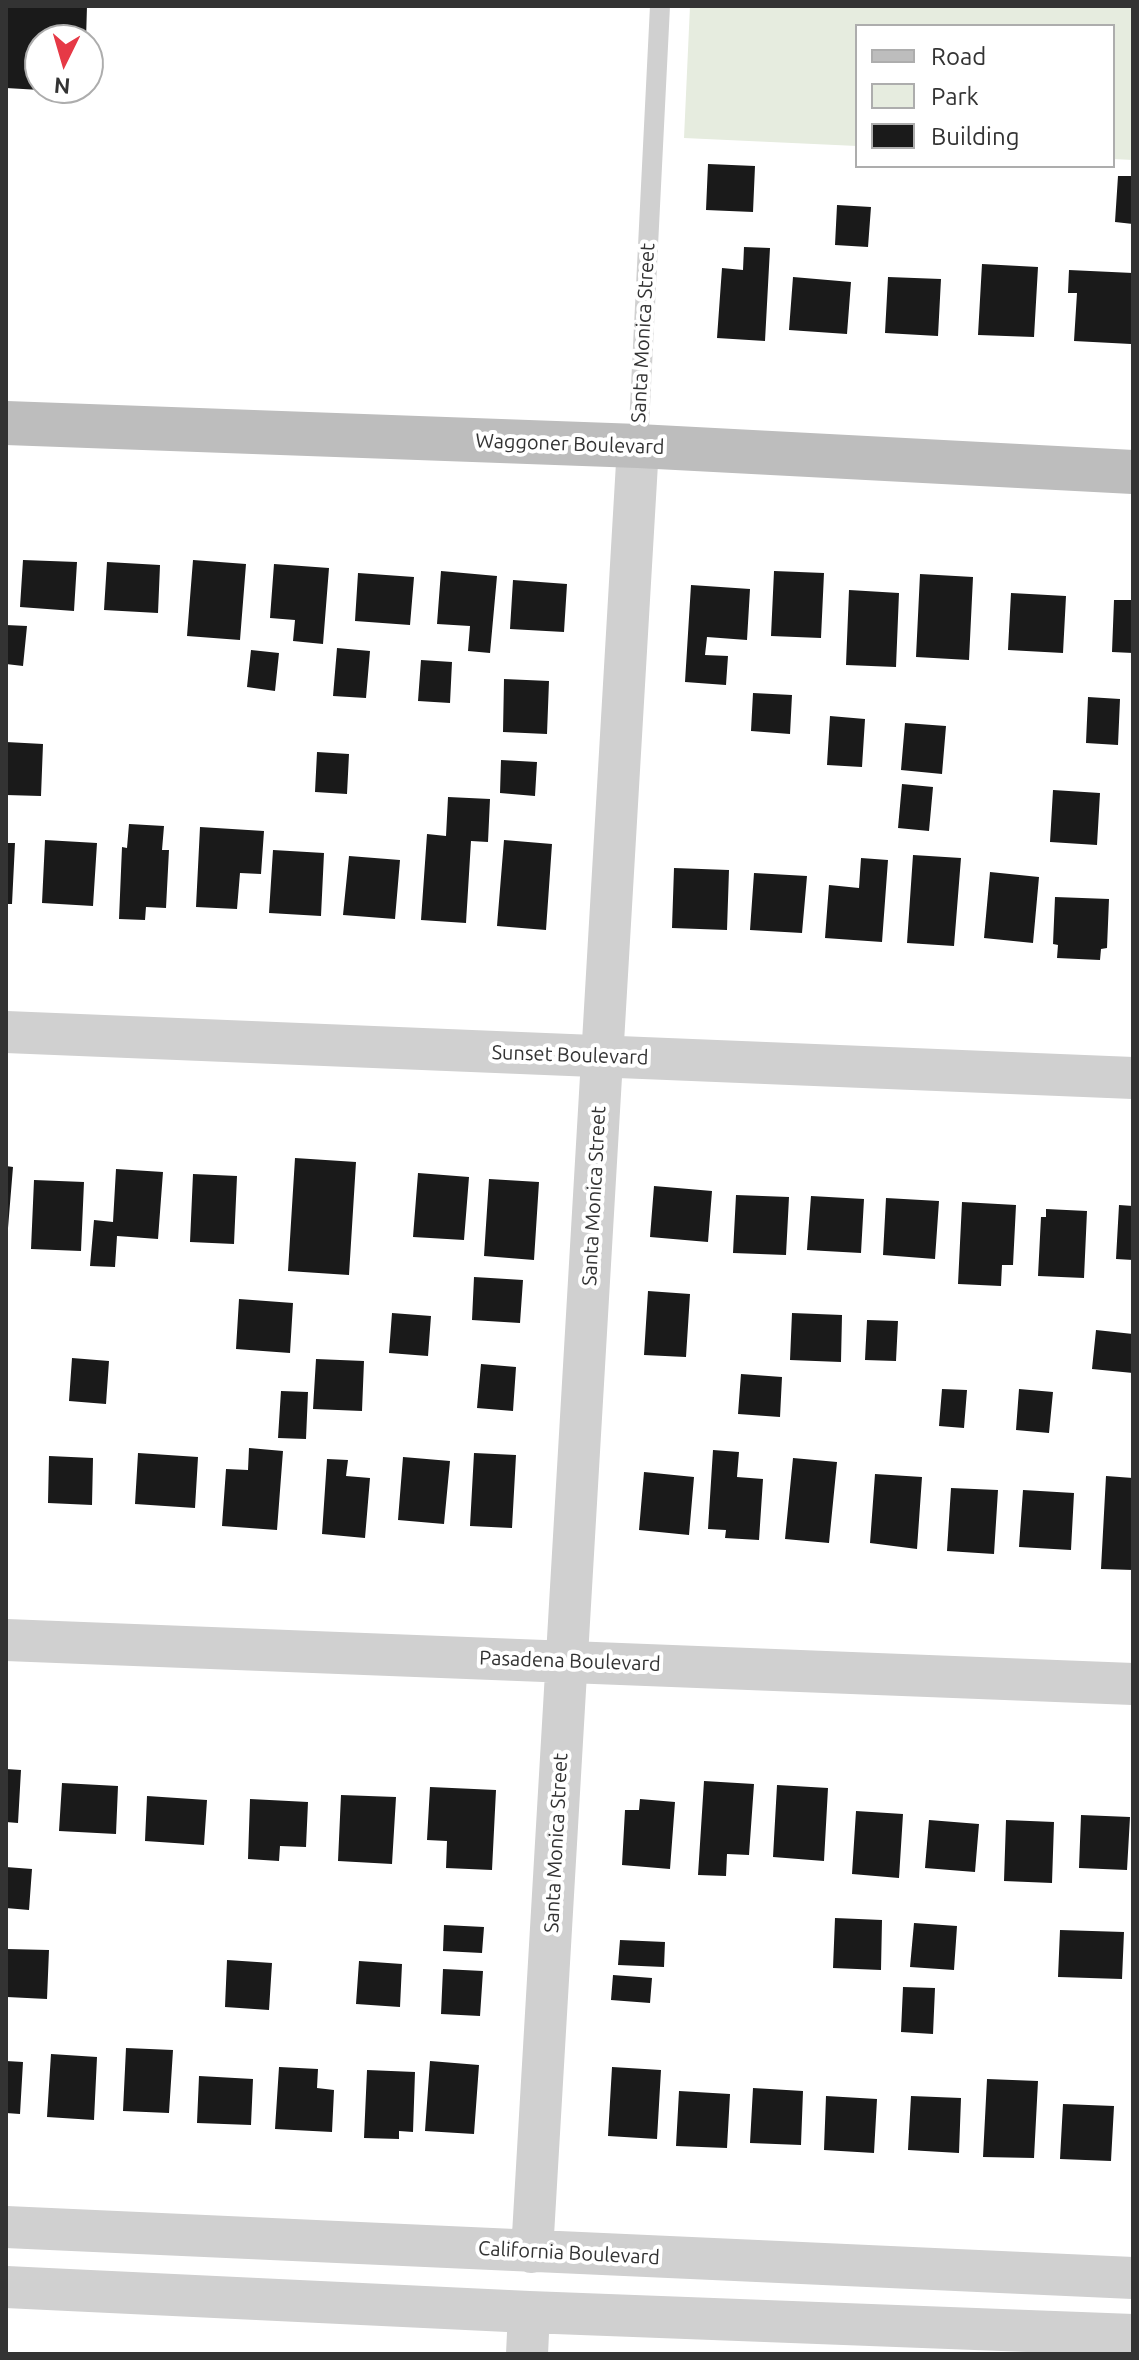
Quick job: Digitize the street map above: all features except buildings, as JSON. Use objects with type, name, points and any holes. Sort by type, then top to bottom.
[{"type":"street","name":"Waggoner Boulevard","points":[[6,423],[638,446],[1133,472]]},
{"type":"street","name":"Santa Monica Street","points":[[532,2252],[638,446]]},
{"type":"street","name":"Sunset Boulevard","points":[[6,1032],[1133,1078]]},
{"type":"street","name":"Pasadena Boulevard","points":[[6,1640],[1133,1684]]},
{"type":"street","name":"California Boulevard","points":[[6,2227],[1133,2278]]},
{"type":"street","points":[[529,2312],[499,2288],[500,2266],[532,2252]]},
{"type":"street","points":[[6,2287],[529,2312],[1133,2335]]},
{"type":"street","points":[[527,2354],[529,2312]]},
{"type":"lane","name":"Santa Monica Street","points":[[638,446],[660,6]]},
{"type":"green space","points":[[690,6],[1133,6],[1133,160],[1115,159],[1115,24],[855,24],[855,146],[684,138]]}]
